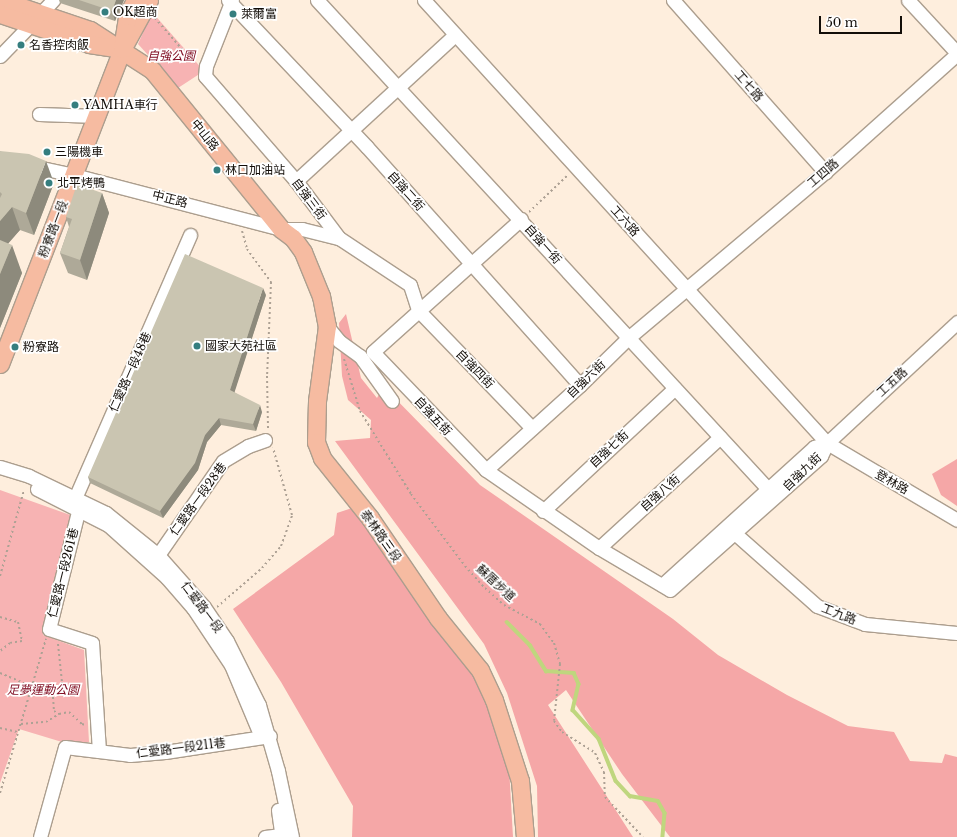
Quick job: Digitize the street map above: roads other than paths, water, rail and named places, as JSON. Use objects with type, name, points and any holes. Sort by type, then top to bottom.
[{"type":"main road","name":"中山路","points":[[1,0],[35,19],[89,44],[122,49],[152,70],[281,229]]},
{"type":"main road","name":"粉寮路一段","points":[[0,364],[122,49],[143,2]]},
{"type":"main road","name":"中山路","points":[[0,14],[35,19]]},
{"type":"main road","name":"泰林路三段","points":[[281,229],[293,238],[303,252],[321,296],[327,326],[317,401],[316,442],[322,458],[370,518],[438,618],[480,670],[494,700],[520,781],[525,837]]},
{"type":"street","points":[[0,56],[53,0]]},
{"type":"street","name":"自強一街","points":[[317,0],[399,87],[768,489]]},
{"type":"street","name":"工六路","points":[[424,0],[827,442]]},
{"type":"street","name":"工七路","points":[[673,0],[825,172]]},
{"type":"street","points":[[908,0],[957,54]]},
{"type":"street","name":"自強三街","points":[[231,1],[206,66],[205,76],[296,181],[339,238],[410,285],[418,310]]},
{"type":"street","name":"自強二街","points":[[231,1],[351,130],[580,385]]},
{"type":"street","points":[[296,181],[455,35]]},
{"type":"street","name":"工四路","points":[[687,290],[825,172],[957,54]]},
{"type":"street","points":[[39,114],[97,116]]},
{"type":"street","name":"中正路","points":[[0,159],[74,175],[281,229],[302,229],[339,238]]},
{"type":"street","name":"自強五街","points":[[521,220],[418,310],[373,352],[486,470],[518,490],[543,511],[599,548],[662,585]]},
{"type":"street","name":"仁愛路一段48巷","points":[[78,502],[190,236]]},
{"type":"street","name":"自強六街","points":[[486,470],[580,385],[628,338],[687,290]]},
{"type":"street","name":"自強四街","points":[[418,310],[532,428]]},
{"type":"street","name":"工五路","points":[[827,442],[957,322]]},
{"type":"street","points":[[327,326],[339,341],[360,356],[392,401]]},
{"type":"street","name":"自強七街","points":[[543,511],[675,388]]},
{"type":"street","name":"自強八街","points":[[599,548],[720,437]]},
{"type":"street","name":"仁愛路一段28巷","points":[[158,555],[223,461],[248,446],[269,438]]},
{"type":"street","name":"自強九街","points":[[731,530],[768,489],[814,447],[827,442]]},
{"type":"street","name":"自強九街","points":[[662,585],[821,456],[827,442]]},
{"type":"street","name":"登林路","points":[[827,442],[957,520]]},
{"type":"street","name":"仁愛路一段","points":[[0,467],[29,476],[78,502],[140,551],[193,608],[231,665],[265,737]]},
{"type":"street","name":"仁愛路一段","points":[[0,474],[106,512],[158,555],[209,615],[245,672],[265,737],[287,836]]},
{"type":"street","name":"仁愛路一段261巷","points":[[78,502],[52,630],[92,642],[99,751]]},
{"type":"street","name":"工九路","points":[[731,530],[817,606],[865,624],[957,633]]},
{"type":"street","name":"仁愛路一段211巷","points":[[40,837],[65,747],[130,755],[165,752],[265,737]]},
{"type":"street","points":[[265,837],[287,836]]},
{"type":"waterway","points":[[507,622],[530,645],[546,671],[574,673],[579,684],[573,710],[599,739],[616,781],[630,796],[658,801],[665,813],[663,837]]},
{"type":"place","name":"OK超商","points":[[105,12]]},
{"type":"place","name":"萊爾富","points":[[233,14]]},
{"type":"place","name":"名香控肉飯","points":[[21,45]]},
{"type":"place","name":"YAMHA車行","points":[[75,105]]},
{"type":"place","name":"三陽機車","points":[[47,152]]},
{"type":"place","name":"林口加油站","points":[[217,170]]},
{"type":"place","name":"北平烤鴨","points":[[49,183]]},
{"type":"place","name":"國家大苑社區","points":[[197,346]]},
{"type":"place","name":"粉寮路","points":[[15,347]]},
{"type":"park label","name":"自強公園","points":[[171,56]]},
{"type":"park label","name":"足夢運動公園","points":[[43,690]]}]
